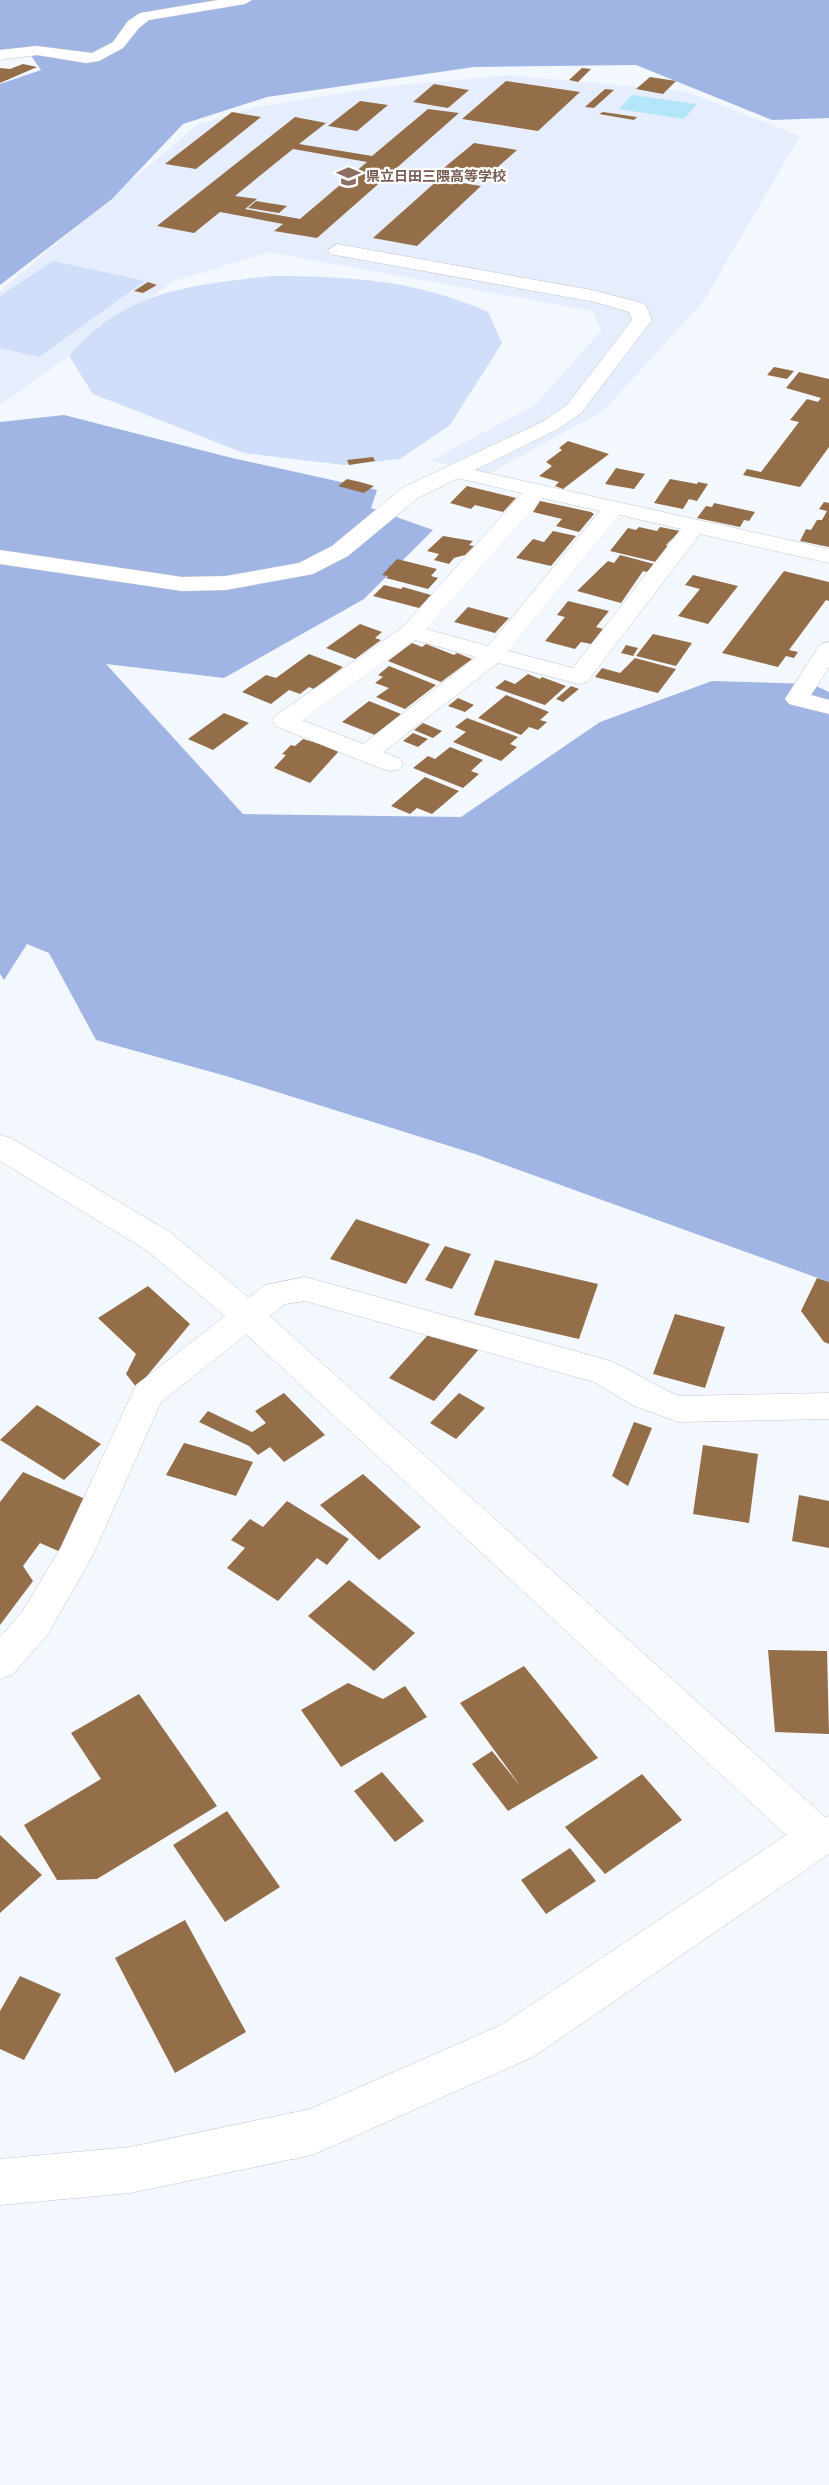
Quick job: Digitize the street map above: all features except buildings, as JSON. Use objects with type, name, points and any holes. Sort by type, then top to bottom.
[{"type":"street","points":[[0,55],[40,51],[74,59],[89,59],[114,48],[133,23],[145,16],[245,0]]},
{"type":"street","points":[[0,557],[182,584],[225,583],[305,569],[340,550],[410,492],[551,425],[574,409],[642,320],[638,309],[597,297],[337,250]]},
{"type":"street","points":[[456,472],[829,556]]},
{"type":"street","points":[[391,764],[284,721],[411,632],[536,491]]},
{"type":"street","points":[[365,754],[492,656],[614,508]]},
{"type":"street","points":[[411,632],[492,656],[579,677],[695,526]]},
{"type":"street","points":[[829,649],[797,699],[829,707]]},
{"type":"street","points":[[0,1146],[158,1241],[249,1317],[824,1836],[517,2041],[312,2132],[130,2170],[0,2182]]},
{"type":"street","points":[[0,1663],[35,1623],[75,1556],[148,1394],[276,1294],[304,1289],[604,1372],[646,1397],[679,1409],[829,1406]]},
{"type":"shaded area","points":[[0,0],[829,0],[829,118],[772,120],[636,65],[474,67],[267,97],[183,124],[112,199],[0,285],[0,84],[41,70],[27,50],[0,50]]},
{"type":"shaded area","points":[[509,75],[685,91],[800,136],[703,302],[603,411],[490,473],[430,461],[535,405],[601,331],[593,311],[269,252],[174,281],[0,405],[0,291],[197,125],[255,107],[382,87]]},
{"type":"shaded area","points":[[632,95],[697,104],[684,119],[619,109]]},
{"type":"shaded area","points":[[53,261],[145,281],[39,357],[0,348],[0,296]]},
{"type":"shaded area","points":[[271,276],[355,279],[435,293],[488,312],[502,343],[450,425],[400,459],[344,465],[244,453],[93,394],[69,356],[91,334],[113,317],[136,304],[186,288]]},
{"type":"shaded area","points":[[64,415],[232,458],[377,490],[371,508],[433,530],[364,599],[224,678],[106,664],[243,814],[461,817],[600,722],[712,681],[812,684],[829,692],[829,1282],[475,1154],[226,1076],[96,1040],[49,953],[27,944],[4,980],[0,974],[0,422]]},
{"type":"place","name":"県立日田三隈高等学校","points":[[348,177]]}]
